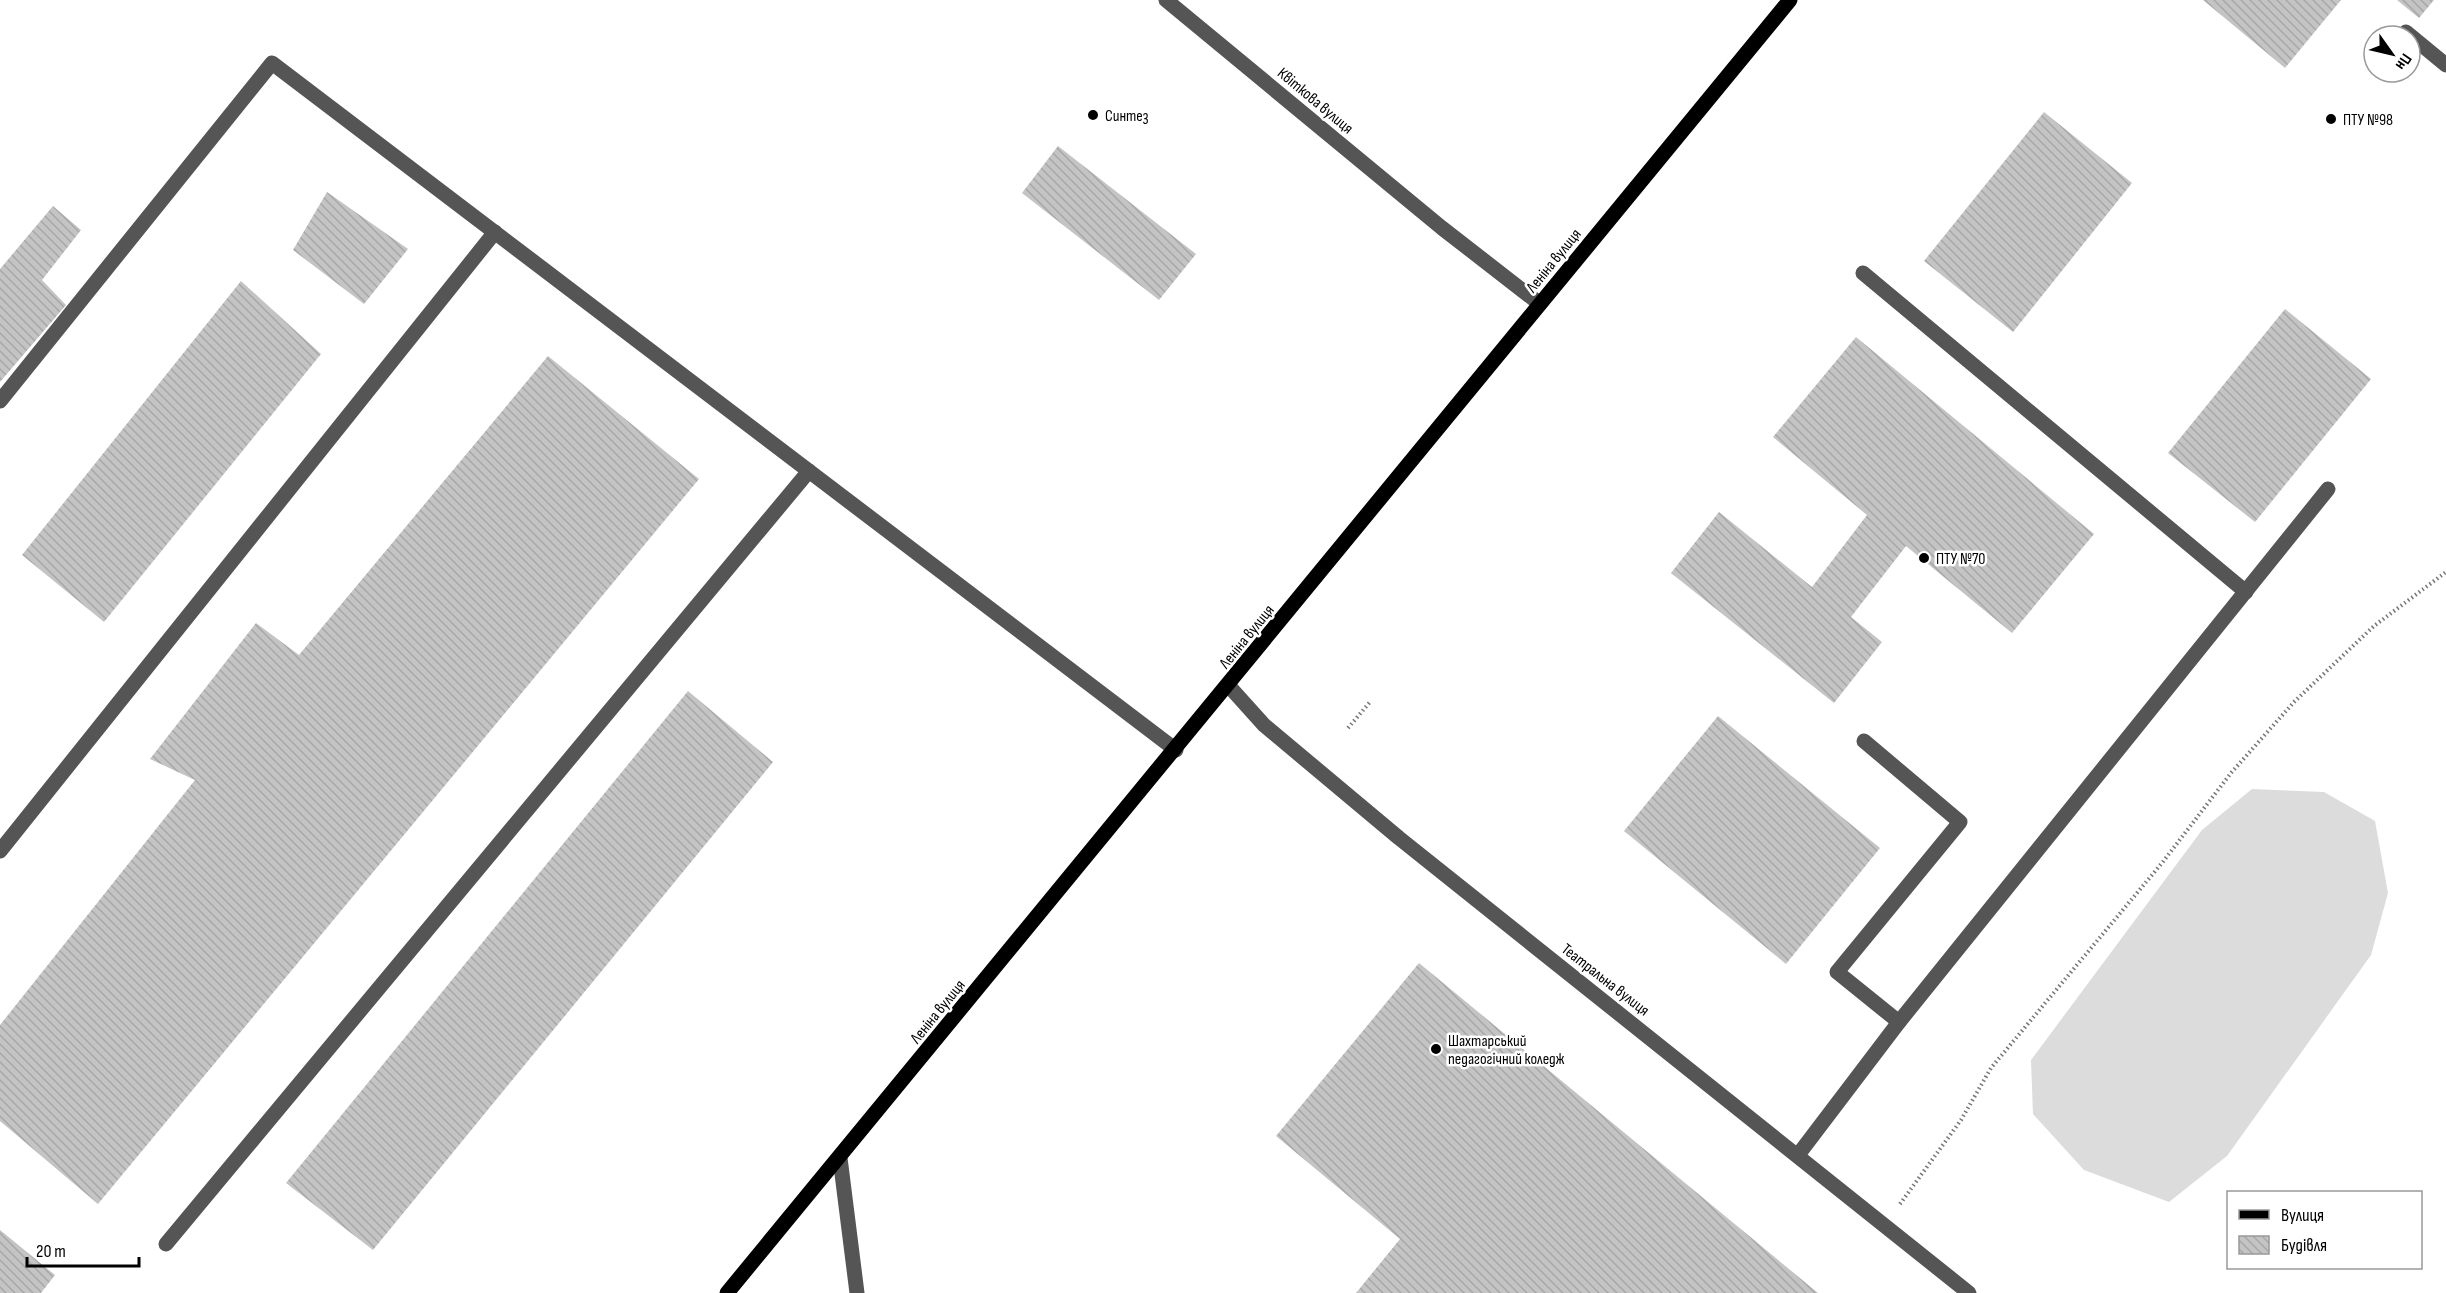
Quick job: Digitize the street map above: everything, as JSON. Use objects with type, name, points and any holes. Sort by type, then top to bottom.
[{"type":"main road","name":"Леніна вулиця","points":[[727,1293],[1791,0]]},
{"type":"street","name":"Квіткова вулиця","points":[[1166,0],[1442,228],[1540,304]]},
{"type":"street","points":[[2422,45],[2446,65]]},
{"type":"street","points":[[0,401],[272,63],[1176,750]]},
{"type":"street","points":[[0,851],[495,232]]},
{"type":"street","points":[[1863,273],[2246,592]]},
{"type":"street","points":[[166,1244],[810,471]]},
{"type":"street","points":[[1798,1155],[1899,1022],[2328,489]]},
{"type":"street","name":"Театральна вулиця","points":[[1228,686],[1264,725],[1391,831],[1969,1293]]},
{"type":"street","points":[[1864,741],[1960,822],[1838,972],[1899,1022]]},
{"type":"street","points":[[840,1158],[857,1293]]},
{"type":"path","points":[[1884,1226],[1961,1120],[1991,1068],[2162,863],[2231,773],[2294,702],[2374,626],[2446,572]]},
{"type":"path","points":[[1348,728],[1370,702]]},
{"type":"shaded area","points":[[2252,789],[2324,792],[2375,821],[2388,893],[2371,955],[2227,1156],[2169,1202],[2084,1170],[2033,1114],[2031,1060],[2202,830]]},
{"type":"building","points":[[2203,0],[2341,0],[2285,68]]},
{"type":"building","points":[[2397,0],[2434,0],[2419,18]]},
{"type":"building","points":[[2044,112],[2132,183],[2013,332],[1924,261]]},
{"type":"building","points":[[1058,146],[1196,254],[1159,300],[1022,193]]},
{"type":"building","points":[[327,192],[408,249],[364,304],[293,250]]},
{"type":"building","points":[[53,206],[81,230],[42,280],[66,305],[0,382],[0,269]]},
{"type":"building","points":[[241,281],[321,354],[104,622],[22,555]]},
{"type":"building","points":[[2285,309],[2371,379],[2255,522],[2168,453]]},
{"type":"building","points":[[1856,337],[2094,534],[2012,633],[1906,546],[1851,617],[1882,642],[1834,703],[1671,573],[1719,512],[1812,587],[1867,515],[1773,437]]},
{"type":"building","points":[[548,356],[699,479],[98,1204],[0,1121],[0,1025],[195,780],[150,759],[256,623],[299,655]]},
{"type":"building","points":[[688,691],[773,762],[373,1250],[286,1183]]},
{"type":"building","points":[[1718,716],[1880,848],[1786,964],[1624,831]]},
{"type":"building","name":"Шахтарський педагогічний коледж","points":[[1419,963],[1818,1293],[1356,1293],[1400,1239],[1276,1136]]},
{"type":"building","points":[[0,1230],[55,1275],[41,1293],[0,1293]]},
{"type":"place","name":"Синтез","points":[[1093,115]]},
{"type":"place","name":"ПТУ №98","points":[[2331,119]]},
{"type":"place","name":"ПТУ №70","points":[[1924,558]]},
{"type":"place","name":"Шахтарський педагогічний коледж","points":[[1436,1049]]}]
